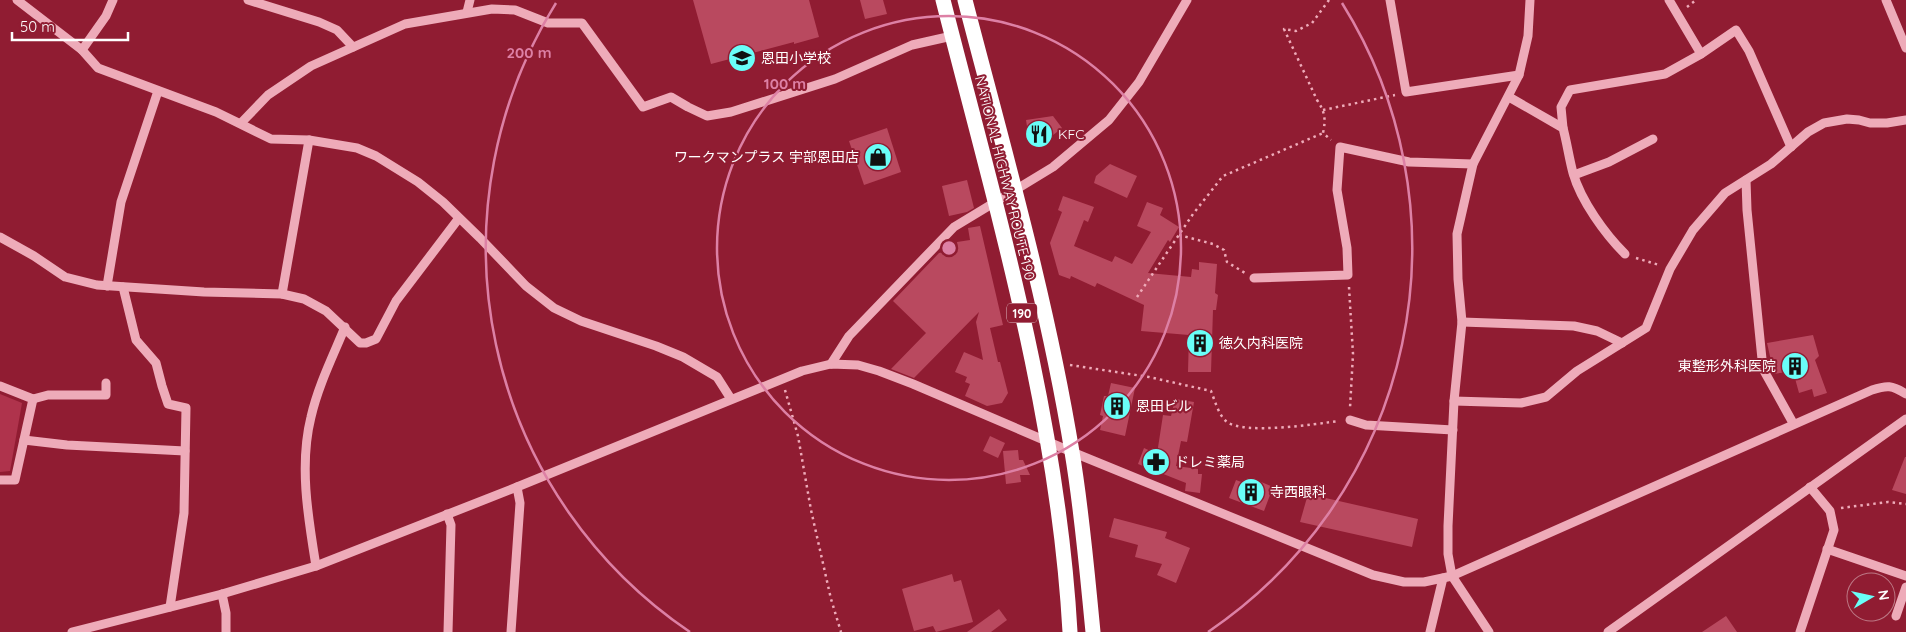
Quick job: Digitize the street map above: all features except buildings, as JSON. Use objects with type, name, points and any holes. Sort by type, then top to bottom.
[{"type":"highway","name":"NATIONAL HIGHWAY ROUTE 190","points":[[943,0],[996,201],[1018,296],[1047,440],[1063,546],[1070,632]]},
{"type":"highway","name":"NATIONAL HIGHWAY ROUTE 190","points":[[965,0],[1014,190],[1052,351],[1072,452],[1093,632]]},
{"type":"street","points":[[17,0],[82,50],[98,68],[241,123],[272,139],[309,140],[357,148],[376,156],[418,182],[443,202],[526,286],[554,308],[581,321],[683,357],[717,377],[731,399]]},
{"type":"street","points":[[82,50],[106,16],[113,0]]},
{"type":"street","points":[[248,0],[338,30],[353,47]]},
{"type":"street","points":[[467,12],[470,0]]},
{"type":"street","points":[[831,364],[850,336],[954,227],[1053,167],[1109,120],[1139,82],[1187,0]]},
{"type":"street","points":[[1390,0],[1406,92],[1520,75]]},
{"type":"street","points":[[1489,632],[1452,576],[1448,554],[1454,401],[1462,322],[1458,279],[1457,234],[1473,164],[1520,75],[1528,36],[1530,0]]},
{"type":"street","points":[[1669,0],[1701,54]]},
{"type":"street","points":[[1886,0],[1906,48]]},
{"type":"street","points":[[241,123],[268,95],[311,66],[405,24],[467,12],[492,9],[515,10],[548,23],[582,24],[643,107],[671,97],[707,116],[731,112],[835,79],[912,45],[952,36]]},
{"type":"street","points":[[1625,254],[1592,214],[1574,175],[1563,128],[1561,107],[1570,90],[1665,74],[1701,54],[1736,30],[1748,51],[1791,147]]},
{"type":"street","points":[[107,286],[121,202],[158,91]]},
{"type":"street","points":[[1508,97],[1563,128]]},
{"type":"street","points":[[1454,401],[1521,403],[1546,397],[1576,372],[1646,328],[1670,269],[1693,230],[1725,193],[1791,147],[1808,132],[1824,124],[1846,119],[1870,123],[1906,120]]},
{"type":"street","points":[[1574,175],[1609,162],[1653,139]]},
{"type":"street","points":[[282,294],[309,140]]},
{"type":"street","points":[[1254,278],[1348,275],[1347,248],[1336,190],[1340,147],[1409,162],[1473,164]]},
{"type":"street","points":[[1746,180],[1747,210],[1763,369],[1794,424]]},
{"type":"street","points":[[0,237],[34,256],[65,277],[97,285],[204,292],[282,294],[304,299],[326,311],[360,343],[376,338],[396,301],[459,218]]},
{"type":"street","points":[[123,287],[136,340],[142,349],[156,362],[168,404],[186,408],[184,513],[170,607]]},
{"type":"street","points":[[1462,322],[1574,326],[1597,331],[1622,343]]},
{"type":"street","points":[[316,566],[309,524],[306,447],[311,418],[319,390],[345,327]]},
{"type":"street","points":[[72,632],[222,594],[316,566],[781,379],[802,371],[831,364],[858,365],[913,384],[1072,452],[1373,575],[1404,582],[1424,582],[1452,576],[1845,400],[1886,385],[1906,394]]},
{"type":"street","points":[[0,386],[33,399],[48,395],[106,395],[106,382]]},
{"type":"street","points":[[0,480],[15,480],[33,399]]},
{"type":"street","points":[[1608,632],[1906,419]]},
{"type":"street","points":[[1350,420],[1366,425],[1453,430]]},
{"type":"street","points":[[24,440],[67,445],[185,451]]},
{"type":"street","points":[[1800,632],[1834,530],[1830,511],[1810,486]]},
{"type":"street","points":[[511,632],[520,502],[516,487]]},
{"type":"street","points":[[448,514],[451,525],[448,632]]},
{"type":"street","points":[[1827,549],[1906,576]]},
{"type":"street","points":[[1430,632],[1443,578]]},
{"type":"street","points":[[1896,616],[1906,587]]},
{"type":"street","points":[[222,594],[226,613],[226,632]]},
{"type":"path","points":[[1323,133],[1325,122],[1324,110],[1317,100],[1284,29],[1296,32],[1312,23],[1329,0]]},
{"type":"path","points":[[1324,110],[1406,92]]},
{"type":"path","points":[[1323,133],[1340,147]]},
{"type":"path","points":[[1137,297],[1179,235],[1223,176],[1323,133]]},
{"type":"path","points":[[1179,235],[1213,244],[1224,250],[1227,262],[1254,278]]},
{"type":"path","points":[[1625,254],[1670,269]]},
{"type":"path","points":[[1070,365],[1149,377],[1211,391],[1222,416],[1234,426],[1267,428],[1350,420],[1352,354],[1348,275]]},
{"type":"path","points":[[781,379],[798,436],[811,510],[831,599],[841,632]]},
{"type":"path","points":[[1830,511],[1853,505],[1888,502],[1906,504]]},
{"type":"shaded area","points":[[0,394],[22,403],[10,471],[0,472]]},
{"type":"place","name":"恩田小学校","points":[[742,58]]},
{"type":"place","name":"KFC","points":[[1039,134]]},
{"type":"place","name":"ワークマンプラス 宇部恩田店","points":[[878,157]]},
{"type":"place","name":"徳久内科医院","points":[[1200,343]]},
{"type":"place","name":"東整形外科医院","points":[[1795,366]]},
{"type":"place","name":"恩田ビル","points":[[1117,406]]},
{"type":"place","name":"ドレミ薬局","points":[[1156,462]]},
{"type":"place","name":"寺西眼科","points":[[1251,492]]}]
